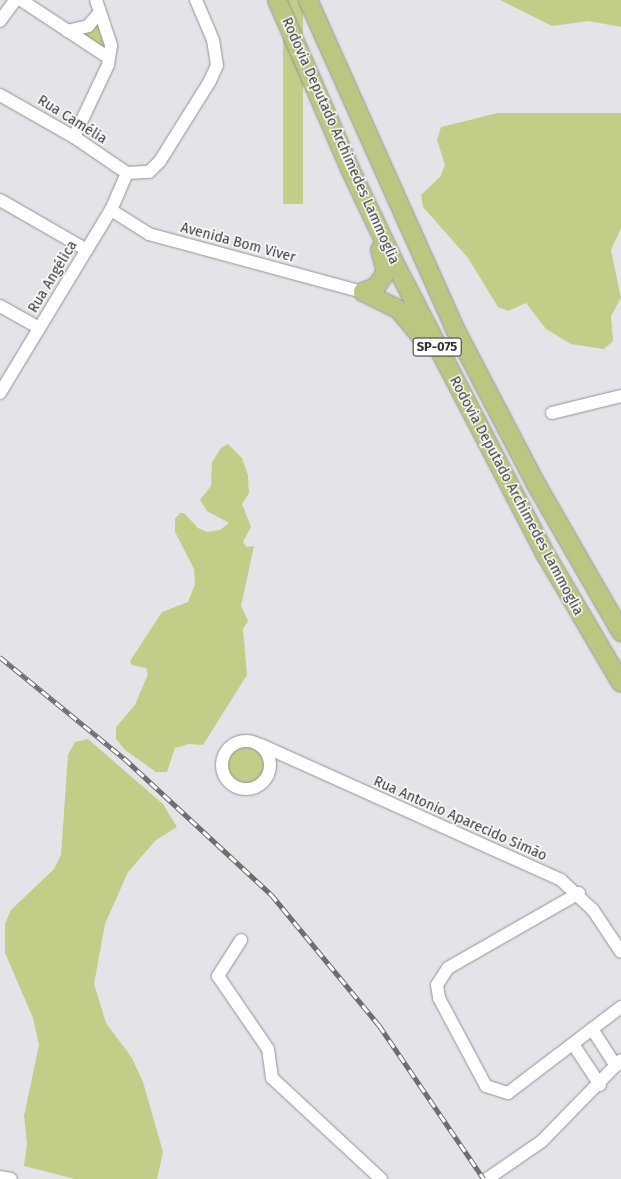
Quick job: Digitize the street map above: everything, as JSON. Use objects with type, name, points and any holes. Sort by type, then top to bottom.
[{"type":"highway","name":"Rodovia Deputado Archimedes Lammoglia","points":[[277,0],[350,168],[471,413],[546,555],[621,683]]},
{"type":"highway","name":"Rodovia Deputado Archimedes Lammoglia","points":[[308,0],[455,329],[536,484],[621,632]]},
{"type":"highway","points":[[350,168],[355,192],[386,265],[383,280],[363,292]]},
{"type":"highway","points":[[363,292],[384,301],[409,319],[471,413]]},
{"type":"street","points":[[0,21],[15,0]]},
{"type":"street","points":[[21,0],[109,58]]},
{"type":"street","points":[[74,137],[109,58],[111,44],[96,0]]},
{"type":"street","points":[[127,173],[149,172],[160,161],[210,81],[217,65],[213,40],[196,0]]},
{"type":"street","points":[[68,31],[88,26],[100,12]]},
{"type":"street","name":"Rua Camélia","points":[[0,95],[74,137],[127,173]]},
{"type":"street","name":"Rua Angélica","points":[[0,393],[111,210],[127,173]]},
{"type":"street","points":[[0,200],[87,250]]},
{"type":"street","name":"Avenida Bom Viver","points":[[111,210],[149,234],[363,292]]},
{"type":"street","points":[[0,306],[39,328]]},
{"type":"street","points":[[552,413],[621,396]]},
{"type":"street","name":"Rua Antonio Aparecido Simão","points":[[270,766],[264,781],[250,789],[234,786],[223,774],[223,758],[232,745],[246,740],[561,880],[578,893],[621,952]]},
{"type":"street","points":[[261,746],[270,766],[292,761]]},
{"type":"street","points":[[578,893],[458,961],[441,978],[437,991],[482,1080],[493,1091],[508,1093],[517,1089],[621,1007]]},
{"type":"street","points":[[241,940],[218,976],[265,1042],[272,1078],[380,1179]]},
{"type":"street","points":[[487,1179],[542,1141],[600,1085],[618,1063],[592,1029]]},
{"type":"street","points":[[573,1044],[600,1085]]},
{"type":"street","points":[[0,1177],[11,1179]]},
{"type":"green space","points":[[283,0],[303,0],[303,204],[283,204]]},
{"type":"green space","points":[[500,0],[621,0],[621,27],[589,21],[552,26]]},
{"type":"green space","points":[[100,12],[111,45],[104,52],[83,36]]},
{"type":"green space","points":[[498,113],[621,113],[621,228],[611,250],[621,298],[611,316],[613,341],[604,349],[571,344],[546,329],[526,303],[508,311],[498,307],[468,258],[423,207],[421,195],[440,177],[445,165],[437,140],[441,127]]},
{"type":"green space","points":[[228,444],[242,458],[248,475],[249,493],[242,504],[251,527],[243,542],[246,547],[254,546],[241,606],[248,621],[243,629],[247,675],[203,745],[189,744],[175,748],[167,772],[156,772],[125,750],[116,739],[116,727],[135,705],[148,674],[146,668],[132,665],[130,661],[162,612],[188,602],[195,584],[194,569],[175,532],[175,519],[180,513],[184,513],[198,528],[207,532],[220,530],[229,523],[207,511],[200,500],[211,486],[212,462],[221,448]]},
{"type":"green space","points":[[88,739],[163,804],[177,827],[156,840],[128,872],[105,924],[94,984],[106,1023],[132,1058],[143,1082],[163,1152],[157,1179],[75,1179],[24,1166],[27,1144],[24,1116],[39,1045],[33,1018],[5,953],[5,924],[11,910],[54,869],[61,855],[68,755],[75,742]]},
{"type":"green space","points":[[246,747],[256,750],[261,755],[264,765],[261,775],[256,780],[246,783],[236,780],[231,775],[228,765],[231,755],[236,750]]},
{"type":"railway","points":[[0,657],[124,758],[271,894],[379,1025],[484,1179]]}]
